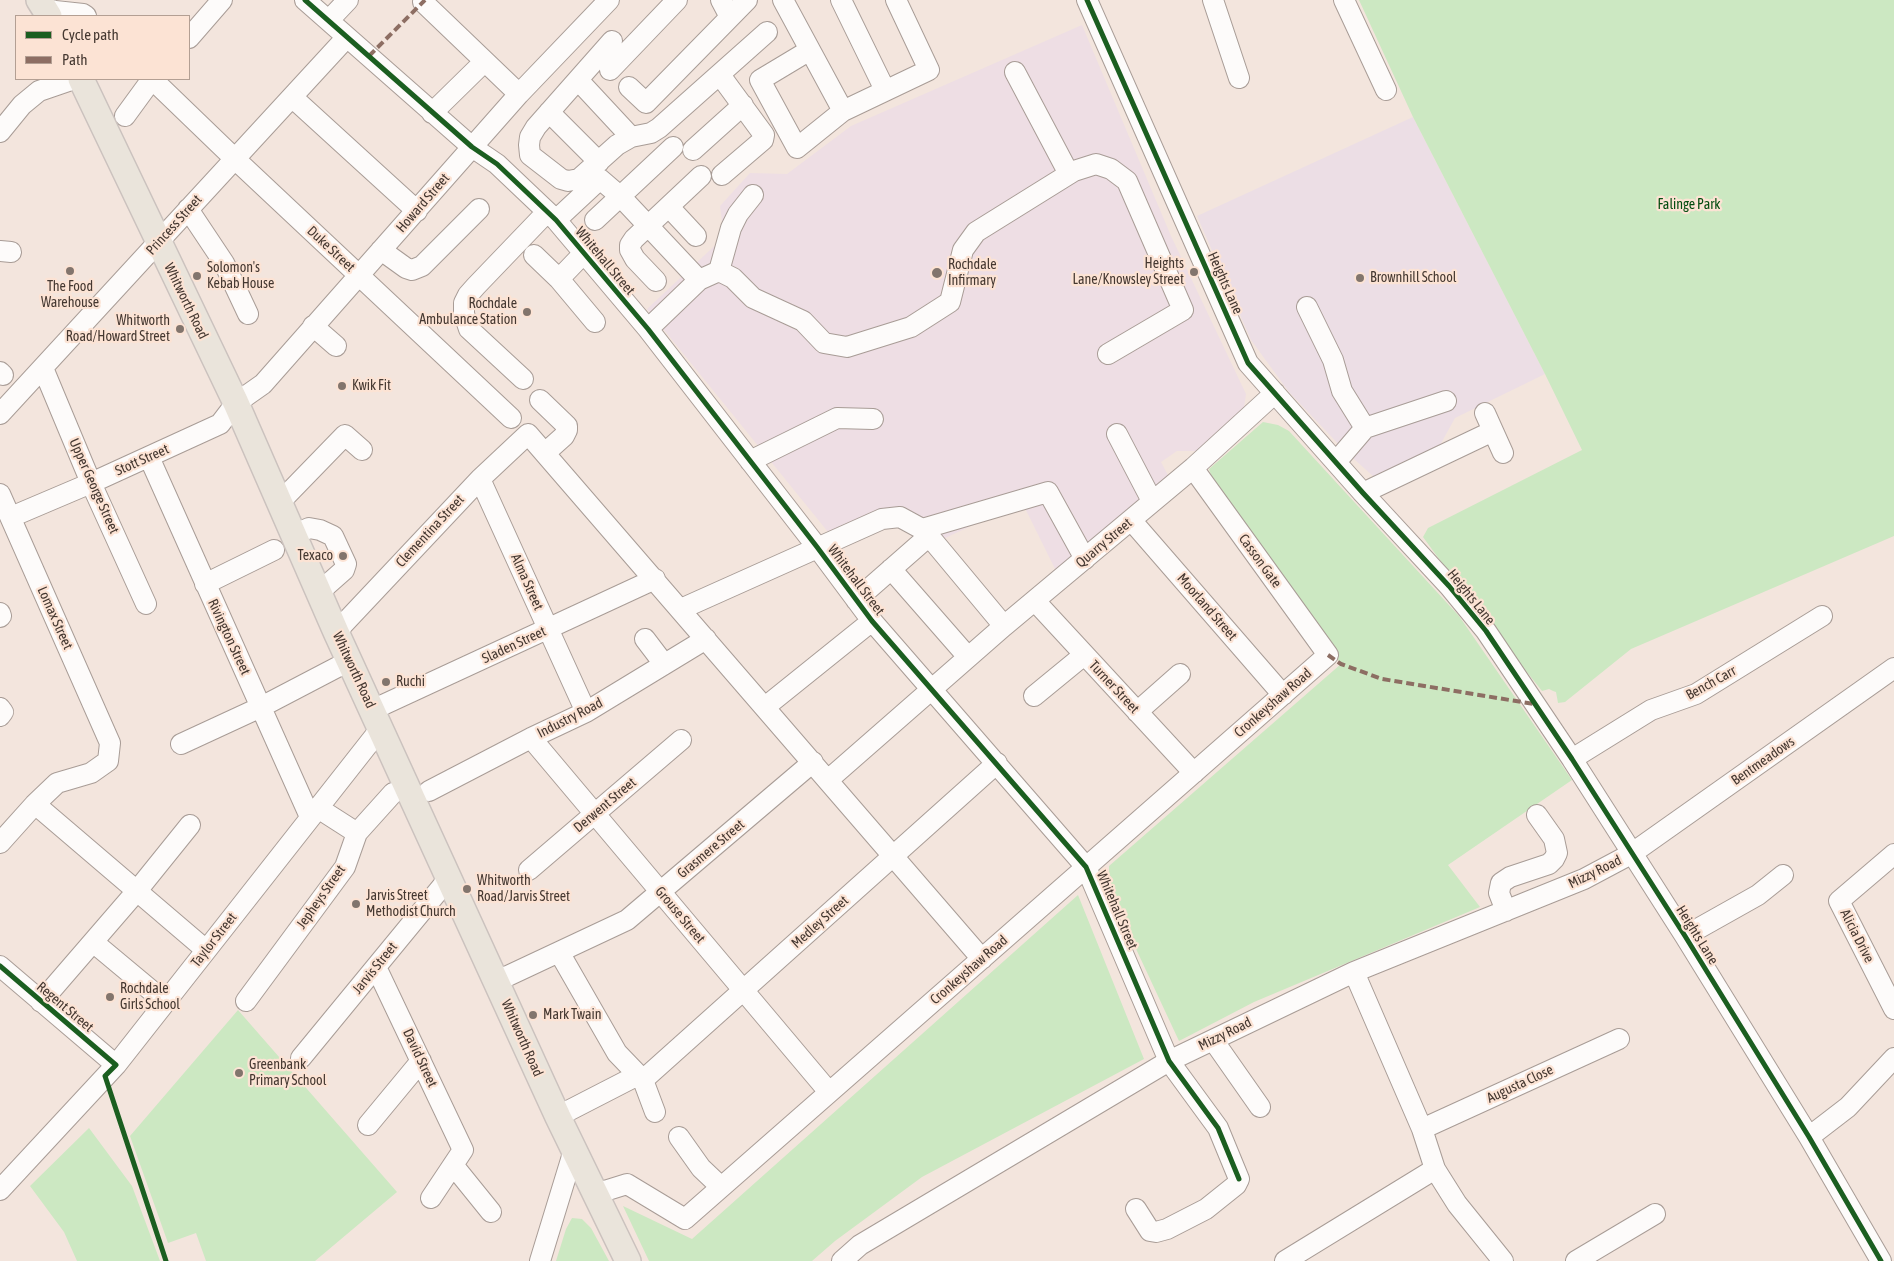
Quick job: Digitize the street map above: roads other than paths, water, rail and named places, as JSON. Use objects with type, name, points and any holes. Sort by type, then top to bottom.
[{"type":"main road","name":"Whitworth Road","points":[[81,80],[236,403],[279,503],[284,542],[318,593],[558,1117],[628,1261]]},
{"type":"street","points":[[190,37],[222,0]]},
{"type":"street","name":"Whitehall Street","points":[[305,0],[432,113],[472,147],[497,164],[552,216],[648,329],[872,621],[1086,867],[1169,1061],[1218,1128],[1239,1179],[1236,1185],[1206,1209],[1167,1230],[1150,1231],[1136,1209]]},
{"type":"street","points":[[329,20],[348,0]]},
{"type":"street","name":"Howard Street","points":[[236,403],[263,384],[519,94],[609,0]]},
{"type":"street","points":[[610,70],[677,0]]},
{"type":"street","points":[[629,87],[646,103],[726,9],[747,0]]},
{"type":"street","points":[[783,0],[843,111]]},
{"type":"street","points":[[841,0],[885,90]]},
{"type":"street","points":[[810,50],[760,80],[797,148],[843,111],[929,70],[896,0]]},
{"type":"street","name":"Heights Lane","points":[[1087,0],[1248,362],[1363,493],[1449,586],[1486,631],[1572,759],[1685,936],[1809,1137],[1882,1261]]},
{"type":"street","points":[[1214,0],[1239,78]]},
{"type":"street","points":[[1344,0],[1386,90]]},
{"type":"street","points":[[423,2],[519,94]]},
{"type":"street","points":[[45,9],[84,15]]},
{"type":"street","points":[[522,379],[468,328],[464,314],[464,302],[468,295],[552,216],[617,145],[631,137],[650,133],[659,128],[767,32]]},
{"type":"street","name":"Princess Street","points":[[0,414],[347,37]]},
{"type":"street","points":[[596,170],[579,179],[568,181],[561,179],[530,155],[529,145],[530,137],[549,112],[612,41]]},
{"type":"street","points":[[432,113],[484,62]]},
{"type":"street","points":[[1015,72],[1069,174]]},
{"type":"street","points":[[720,74],[764,135],[763,140],[722,174]]},
{"type":"street","points":[[0,132],[22,105],[39,91],[71,80]]},
{"type":"street","points":[[125,116],[151,80]]},
{"type":"street","name":"Duke Street","points":[[153,80],[511,418]]},
{"type":"street","points":[[578,80],[631,137]]},
{"type":"street","points":[[292,97],[417,211]]},
{"type":"street","points":[[693,150],[743,105]]},
{"type":"street","points":[[549,112],[596,170],[699,280]]},
{"type":"street","points":[[595,220],[672,147]]},
{"type":"street","points":[[719,271],[734,278],[753,298],[803,321],[824,343],[847,346],[911,327],[950,302],[963,250],[976,232],[1069,174],[1096,164],[1110,169],[1127,182],[1183,310],[1108,354]]},
{"type":"street","points":[[656,281],[635,259],[630,250],[630,245],[634,239],[701,176]]},
{"type":"street","points":[[648,329],[699,280],[719,271],[734,221],[753,194]]},
{"type":"street","points":[[669,207],[696,236]]},
{"type":"street","points":[[188,209],[224,263],[248,314]]},
{"type":"street","points":[[381,250],[406,268],[412,270],[422,266],[479,209]]},
{"type":"street","points":[[559,279],[584,253]]},
{"type":"street","points":[[534,255],[559,279],[596,322]]},
{"type":"street","points":[[1308,307],[1333,360],[1342,390],[1365,428]]},
{"type":"street","points":[[314,326],[336,346]]},
{"type":"street","name":"Upper George Street","points":[[43,368],[91,483],[146,604]]},
{"type":"street","name":"Quarry Street","points":[[828,780],[1004,626],[1193,468],[1275,393]]},
{"type":"street","points":[[540,400],[567,426],[564,436],[545,453],[982,959]]},
{"type":"street","points":[[1336,462],[1365,428],[1446,402]]},
{"type":"street","name":"Stott Street","points":[[11,517],[220,424],[236,403]]},
{"type":"street","points":[[1485,413],[1504,453]]},
{"type":"street","points":[[750,461],[837,418],[873,419]]},
{"type":"street","points":[[1363,493],[1493,431]]},
{"type":"street","name":"Clementina Street","points":[[336,632],[480,479],[528,434],[545,453]]},
{"type":"street","points":[[1117,434],[1152,501]]},
{"type":"street","points":[[279,503],[345,435],[362,450]]},
{"type":"street","name":"Rivington Street","points":[[149,457],[204,584],[261,707],[314,812]]},
{"type":"street","name":"Casson Gate","points":[[1193,468],[1328,655]]},
{"type":"street","name":"Alma Street","points":[[480,479],[586,712]]},
{"type":"street","points":[[856,600],[892,569],[925,532],[1048,492],[1085,559]]},
{"type":"street","name":"Lomax Street","points":[[0,494],[110,743],[108,761],[91,773],[57,783],[36,804]]},
{"type":"street","points":[[681,609],[882,519],[900,517],[925,532],[1004,626]]},
{"type":"street","name":"Moorland Street","points":[[1131,520],[1283,695]]},
{"type":"street","points":[[204,584],[309,528],[320,530],[333,536],[346,564],[344,570],[318,593]]},
{"type":"street","points":[[892,569],[968,657]]},
{"type":"street","name":"Sladen Street","points":[[376,719],[548,629],[655,579]]},
{"type":"street","name":"Turner Street","points":[[1035,601],[1194,773]]},
{"type":"street","points":[[0,613],[2,616],[0,617]]},
{"type":"street","name":"Bench Carr","points":[[1572,759],[1651,710],[1696,694],[1822,616]]},
{"type":"street","points":[[765,707],[872,621]]},
{"type":"street","name":"Industry Road","points":[[429,791],[586,712],[706,639]]},
{"type":"street","points":[[645,640],[664,664]]},
{"type":"street","points":[[1034,696],[1084,654]]},
{"type":"street","name":"Cronkeyshaw Road","points":[[595,1194],[627,1184],[685,1219],[1328,655]]},
{"type":"street","points":[[181,744],[222,734],[261,707],[349,661]]},
{"type":"street","name":"Bentmeadows","points":[[1631,854],[1894,668]]},
{"type":"street","points":[[1137,712],[1180,674]]},
{"type":"street","points":[[0,708],[3,712],[0,716]]},
{"type":"street","name":"Taylor Street","points":[[0,1190],[116,1065],[314,812],[376,719]]},
{"type":"street","name":"Grouse Street","points":[[531,738],[829,1092]]},
{"type":"street","name":"Derwent Street","points":[[529,870],[682,740]]},
{"type":"street","name":"Grasmere Street","points":[[497,981],[627,920],[813,762]]},
{"type":"street","name":"Medley Street","points":[[568,1111],[640,1077],[743,990],[997,764]]},
{"type":"street","name":"Jepheys Street","points":[[246,1001],[345,867],[357,833],[393,793]]},
{"type":"street","points":[[0,843],[36,804],[136,892],[206,950]]},
{"type":"street","points":[[314,812],[357,833]]},
{"type":"street","points":[[1506,911],[1499,893],[1501,884],[1510,877],[1549,864],[1557,853],[1554,839],[1537,815]]},
{"type":"street","points":[[42,1002],[136,892],[190,825]]},
{"type":"street","name":"Mizzy Road","points":[[842,1261],[860,1245],[1169,1061],[1354,972],[1584,879],[1631,854]]},
{"type":"street","name":"Alicia Drive","points":[[1894,854],[1839,901],[1894,1009]]},
{"type":"street","points":[[1685,936],[1758,895],[1783,875]]},
{"type":"street","name":"Jarvis Street","points":[[301,1058],[449,878]]},
{"type":"street","points":[[94,942],[165,1002]]},
{"type":"street","points":[[559,952],[617,1053],[640,1077],[655,1112]]},
{"type":"street","name":"Regent Street","points":[[0,966],[116,1065]]},
{"type":"street","name":"David Street","points":[[376,967],[421,1061],[458,1157],[491,1212]]},
{"type":"street","points":[[1354,972],[1422,1129],[1435,1169],[1457,1204],[1503,1261]]},
{"type":"street","name":"Augusta Close","points":[[1422,1129],[1619,1039]]},
{"type":"street","points":[[1213,1040],[1260,1107]]},
{"type":"street","points":[[1809,1137],[1848,1107],[1894,1058]]},
{"type":"street","points":[[368,1125],[421,1061]]},
{"type":"street","points":[[679,1137],[701,1168],[721,1187]]},
{"type":"street","points":[[540,1261],[574,1150]]},
{"type":"street","points":[[431,1198],[458,1157]]},
{"type":"street","points":[[1285,1261],[1435,1169]]},
{"type":"street","points":[[1576,1261],[1655,1214]]},
{"type":"place","name":"The Food Warehouse","points":[[70,271]]},
{"type":"place","name":"Heights Lane/Knowsley Street","points":[[1194,272]]},
{"type":"place","name":"Rochdale Infirmary","points":[[937,273]]},
{"type":"place","name":"Solomon's Kebab House","points":[[197,276]]},
{"type":"place","name":"Brownhill School","points":[[1360,278]]},
{"type":"place","name":"Rochdale Ambulance Station","points":[[527,312]]},
{"type":"place","name":"Whitworth Road/Howard Street","points":[[180,329]]},
{"type":"place","name":"Kwik Fit","points":[[342,386]]},
{"type":"place","name":"Texaco","points":[[343,556]]},
{"type":"place","name":"Ruchi","points":[[386,682]]},
{"type":"place","name":"Whitworth Road/Jarvis Street","points":[[467,889]]},
{"type":"place","name":"Jarvis Street Methodist Church","points":[[356,904]]},
{"type":"place","name":"Rochdale Girls School","points":[[110,997]]},
{"type":"place","name":"Mark Twain","points":[[533,1015]]},
{"type":"place","name":"Greenbank Primary School","points":[[239,1073]]},
{"type":"park label","name":"Falinge Park","points":[[1689,205]]}]
